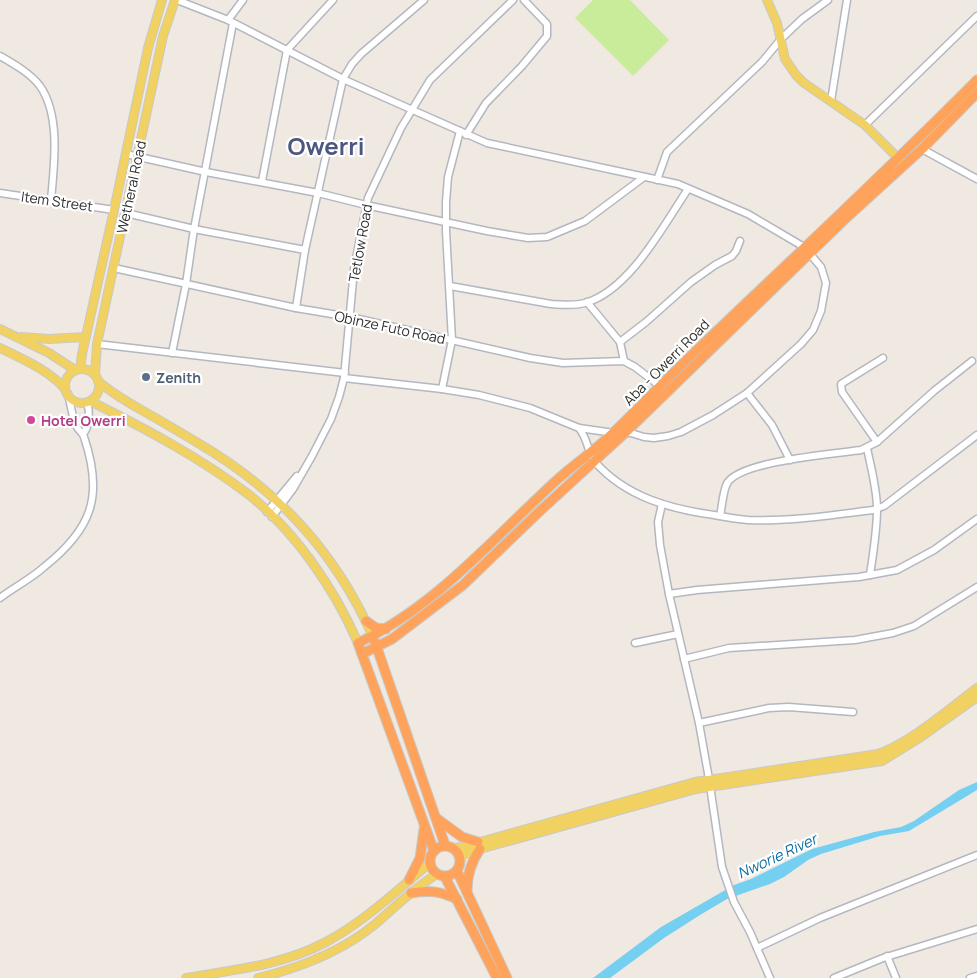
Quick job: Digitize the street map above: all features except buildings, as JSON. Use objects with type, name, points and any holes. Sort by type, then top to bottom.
[{"type":"highway","name":"Aba - Owerri Road","points":[[362,654],[392,639],[463,585],[592,457],[660,386],[902,161],[977,80]]},
{"type":"highway","name":"Aba - Owerri Road","points":[[902,161],[922,149],[977,93]]},
{"type":"highway","name":"Aba - Owerri Road","points":[[358,643],[386,629],[435,593],[561,477],[625,433],[807,250]]},
{"type":"highway","points":[[366,621],[376,628],[386,629]]},
{"type":"highway","points":[[373,636],[436,818],[449,847]]},
{"type":"highway","points":[[382,661],[382,652],[392,639]]},
{"type":"highway","points":[[358,643],[434,851]]},
{"type":"highway","points":[[408,776],[420,771]]},
{"type":"highway","points":[[436,818],[462,837],[479,846],[472,861],[467,883],[467,894]]},
{"type":"highway","points":[[409,880],[420,858],[424,826]]},
{"type":"highway","points":[[441,846],[449,847],[457,851],[461,859],[460,868],[450,876],[441,875],[434,871],[430,859],[434,851],[441,846]]},
{"type":"highway","points":[[457,871],[506,978]]},
{"type":"highway","points":[[441,875],[457,899],[497,978]]},
{"type":"highway","points":[[411,893],[430,890],[457,899]]},
{"type":"main road","name":"Wetheral Road","points":[[78,369],[148,48],[162,0]]},
{"type":"main road","name":"Wetheral Road","points":[[96,378],[97,344],[164,36],[176,0]]},
{"type":"main road","points":[[768,0],[777,23],[785,59],[796,75],[865,125],[902,161]]},
{"type":"main road","points":[[0,329],[78,369],[91,371],[112,394],[151,415],[228,462],[280,502],[311,537],[345,584],[373,636]]},
{"type":"main road","points":[[17,337],[72,339],[86,337]]},
{"type":"main road","points":[[0,348],[36,366],[59,382],[73,400],[80,402],[89,401],[149,432],[213,470],[248,495],[293,539],[343,611],[358,643]]},
{"type":"main road","points":[[67,392],[67,377],[78,369]]},
{"type":"main road","points":[[89,401],[98,390],[96,378]]},
{"type":"main road","points":[[449,847],[479,846],[710,783],[878,754],[896,746],[977,688]]},
{"type":"main road","points":[[710,783],[882,761],[921,737],[977,697]]},
{"type":"main road","points":[[461,859],[462,855],[479,846]]},
{"type":"main road","points":[[186,978],[263,965],[326,942],[368,914],[430,863]]},
{"type":"main road","points":[[258,978],[311,961],[350,941],[373,926],[411,893],[441,875]]},
{"type":"street","points":[[97,344],[345,375],[479,395],[530,408],[579,428],[614,433],[631,433],[654,438],[681,432],[713,415],[747,393],[801,344],[813,330],[821,311],[826,283],[821,268],[807,250],[748,214],[678,184],[487,143],[343,79],[230,21],[176,0]]},
{"type":"street","points":[[172,353],[206,172],[230,21],[243,0]]},
{"type":"street","points":[[262,182],[287,50],[333,0]]},
{"type":"street","points":[[296,308],[305,250],[343,79],[361,54],[424,0]]},
{"type":"street","name":"Tetlow Road","points":[[270,515],[305,468],[331,419],[345,375],[354,269],[366,205],[401,128],[430,80],[513,0]]},
{"type":"street","points":[[466,135],[486,103],[522,66],[547,36],[547,24],[524,0]]},
{"type":"street","points":[[657,180],[667,152],[762,62],[781,39],[802,19],[828,0]]},
{"type":"street","points":[[831,102],[847,0]]},
{"type":"street","points":[[865,125],[977,16]]},
{"type":"street","points":[[0,56],[17,66],[40,86],[48,104],[53,124],[54,163],[51,200]]},
{"type":"street","points":[[442,389],[452,340],[446,222],[448,177],[460,131]]},
{"type":"street","points":[[922,149],[977,179]]},
{"type":"street","points":[[126,154],[528,238],[547,237],[585,221],[644,177]]},
{"type":"street","points":[[450,286],[564,306],[587,302],[610,290],[625,278],[688,189]]},
{"type":"street","name":"Item Street","points":[[0,193],[114,210]]},
{"type":"street","points":[[126,214],[305,250]]},
{"type":"street","points":[[620,342],[646,322],[691,282],[715,265],[732,256],[740,241]]},
{"type":"street","name":"Obinze Futo Road","points":[[114,268],[296,308],[350,317],[530,358],[562,363],[624,361]]},
{"type":"street","points":[[587,302],[620,342],[624,361],[660,386]]},
{"type":"street","points":[[877,442],[842,392],[841,384],[883,358]]},
{"type":"street","points":[[720,516],[726,483],[736,474],[790,460],[867,448],[877,442],[934,391],[972,361]]},
{"type":"street","points":[[0,598],[44,568],[75,539],[88,516],[94,492],[93,475],[83,434],[76,425],[67,392]]},
{"type":"street","points":[[747,393],[772,425],[790,460]]},
{"type":"street","points":[[83,434],[88,426],[89,401]]},
{"type":"street","points":[[579,428],[588,443],[592,457],[623,487],[648,500],[662,504],[694,512],[748,520],[797,518],[877,509],[895,499],[977,435]]},
{"type":"street","points":[[867,448],[874,478],[877,509],[870,575]]},
{"type":"street","points":[[662,504],[658,522],[658,533],[668,594],[699,723],[718,842],[727,883],[770,978]]},
{"type":"street","points":[[668,594],[870,575],[897,570],[934,550],[977,519]]},
{"type":"street","points":[[684,659],[729,648],[855,640],[893,633],[914,626],[977,587]]},
{"type":"street","points":[[635,643],[678,634]]},
{"type":"street","points":[[699,723],[769,708],[789,707],[853,712]]},
{"type":"street","points":[[757,948],[820,918],[977,855]]},
{"type":"street","points":[[834,978],[887,956],[977,928]]},
{"type":"street","points":[[887,956],[896,978]]},
{"type":"street","points":[[970,978],[977,976]]},
{"type":"green space","points":[[593,0],[630,0],[669,40],[633,76],[575,18]]},
{"type":"water","points":[[977,782],[977,790],[909,831],[880,836],[821,854],[808,860],[784,877],[727,899],[700,915],[664,938],[610,978],[593,978],[661,927],[734,885],[751,879],[812,849],[874,832],[901,827],[914,821],[959,790]]},
{"type":"place","name":"Zenith","points":[[146,377]]},
{"type":"place","name":"Hotel Owerri","points":[[31,420]]},
{"type":"district","name":"Owerri","points":[[326,145]]},
{"type":"water label","name":"Nworie River","points":[[777,856]]}]
